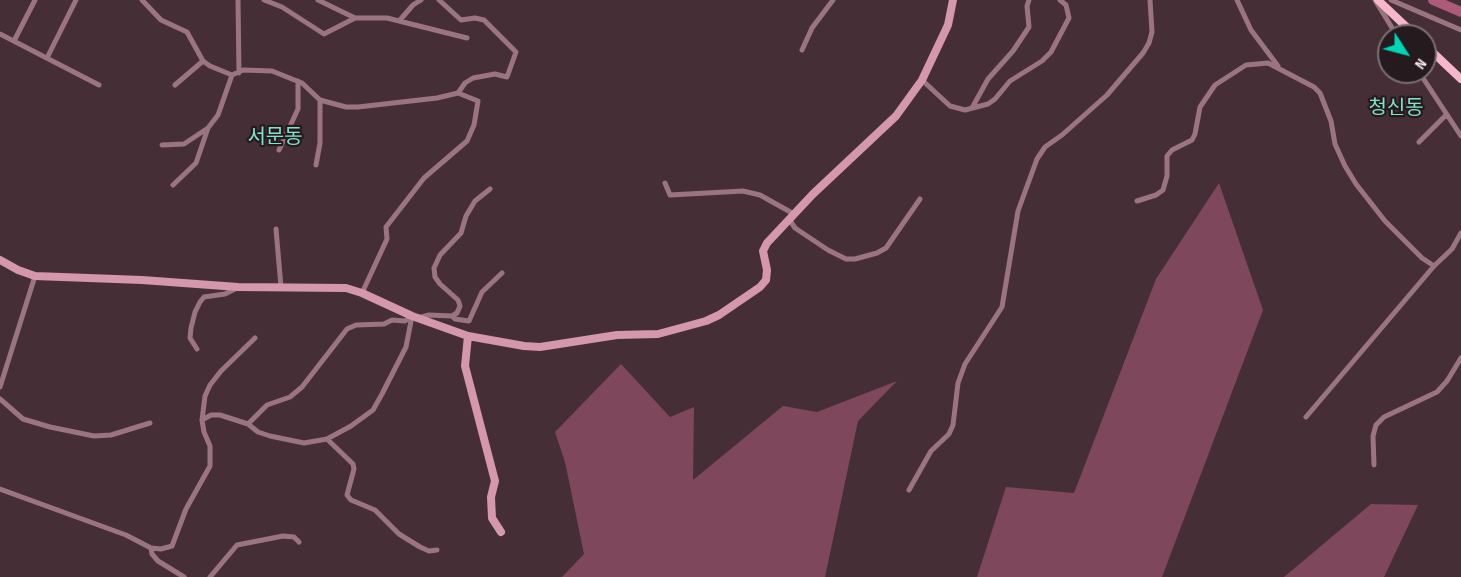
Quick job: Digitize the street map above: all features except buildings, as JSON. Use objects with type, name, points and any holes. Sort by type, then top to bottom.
[{"type":"main road","points":[[1377,0],[1403,24]]},
{"type":"main road","points":[[1437,56],[1461,79]]},
{"type":"street","points":[[14,41],[35,0]]},
{"type":"street","points":[[47,58],[76,0]]},
{"type":"street","points":[[142,0],[160,20],[187,32],[203,61],[232,75],[243,70],[262,70],[285,75],[298,81],[320,99],[346,107],[437,98],[458,93],[478,101],[474,125],[467,141],[424,178],[386,227],[387,239],[362,293]]},
{"type":"street","points":[[238,0],[239,73]]},
{"type":"street","points":[[264,0],[282,7],[324,34],[355,18]]},
{"type":"street","points":[[318,0],[355,18],[400,20],[467,38]]},
{"type":"street","points":[[400,20],[413,5],[421,0]]},
{"type":"street","points":[[439,0],[462,20],[475,18],[484,20],[516,52],[507,77],[495,74],[473,78],[465,83],[458,93]]},
{"type":"street","points":[[802,50],[812,28],[833,0]]},
{"type":"street","points":[[0,260],[35,276],[238,287],[335,287],[362,293],[414,317],[468,336],[501,343],[540,347],[617,335],[658,334],[706,321],[746,297],[766,280],[767,270],[763,251],[767,243],[791,216],[896,116],[922,80],[948,25],[953,0]]},
{"type":"street","points":[[972,108],[988,79],[1013,51],[1029,27],[1027,6],[1029,0]]},
{"type":"street","points":[[922,80],[950,106],[965,110],[979,108],[995,99],[1010,81],[1042,61],[1051,52],[1068,18],[1066,5],[1060,0]]},
{"type":"street","points":[[909,490],[932,451],[949,434],[953,425],[958,383],[965,364],[1002,306],[1018,212],[1037,159],[1045,147],[1107,95],[1143,53],[1152,32],[1150,0]]},
{"type":"street","points":[[1237,0],[1251,30],[1279,67]]},
{"type":"street","points":[[1377,0],[1390,24]]},
{"type":"street","points":[[1391,0],[1461,30]]},
{"type":"street","points":[[0,34],[99,86]]},
{"type":"street","points":[[176,85],[203,61]]},
{"type":"street","points":[[1137,201],[1156,195],[1163,190],[1166,184],[1167,156],[1172,150],[1192,140],[1200,107],[1215,85],[1246,65],[1260,63],[1279,67],[1314,87],[1320,93],[1331,121],[1335,144],[1356,184],[1385,221],[1422,258],[1434,266]]},
{"type":"street","points":[[173,185],[196,163],[208,129],[218,115],[232,75]]},
{"type":"street","points":[[279,150],[298,108],[298,81]]},
{"type":"street","points":[[1427,84],[1461,136]]},
{"type":"street","points":[[316,165],[320,143],[320,99]]},
{"type":"street","points":[[1419,142],[1446,115]]},
{"type":"street","points":[[162,145],[184,144],[208,129]]},
{"type":"street","points":[[665,183],[670,195],[743,191],[760,195],[791,216],[795,228],[846,259],[877,253],[886,248],[920,199]]},
{"type":"street","points":[[452,316],[457,313],[460,306],[458,300],[440,284],[435,277],[434,268],[440,255],[461,234],[466,216],[475,201],[490,189]]},
{"type":"street","points":[[276,229],[281,287]]},
{"type":"street","points":[[1306,417],[1434,266],[1452,249],[1461,233]]},
{"type":"street","points":[[248,424],[267,405],[290,397],[302,387],[347,329],[356,325],[384,324],[392,320],[405,321],[429,315],[452,316],[455,319],[469,321],[482,292],[502,273]]},
{"type":"street","points":[[0,387],[35,276]]},
{"type":"street","points":[[197,349],[190,338],[195,312],[200,302],[204,297],[225,294],[238,287]]},
{"type":"street","points":[[202,420],[211,415],[220,415],[248,424],[270,436],[292,441],[327,439],[351,426],[373,410],[406,347],[414,317]]},
{"type":"street","points":[[468,336],[465,366],[495,481],[491,497],[492,518],[501,532]]},
{"type":"street","points":[[0,489],[126,535],[151,548],[161,549],[172,546],[186,509],[210,466],[210,446],[202,420],[210,385],[255,338]]},
{"type":"street","points":[[1374,465],[1373,436],[1376,425],[1383,417],[1437,392],[1451,376],[1461,358]]},
{"type":"street","points":[[0,399],[23,419],[94,436],[111,435],[150,423]]},
{"type":"street","points":[[327,439],[353,464],[354,469],[347,495],[351,500],[375,510],[399,534],[420,547],[429,551],[437,550]]},
{"type":"street","points":[[210,577],[237,545],[283,536],[294,537],[299,542]]},
{"type":"street","points":[[151,548],[152,554],[158,561],[184,577]]},
{"type":"shaded area","points":[[1219,183],[1263,310],[1162,577],[977,577],[1006,487],[1074,493],[1156,279]]},
{"type":"shaded area","points":[[621,364],[670,417],[694,407],[693,480],[783,406],[817,412],[897,381],[858,421],[825,577],[562,577],[584,554],[565,462],[555,432]]},
{"type":"shaded area","points":[[1371,504],[1418,505],[1384,577],[1284,577]]},
{"type":"waterway","points":[[1433,0],[1461,12]]},
{"type":"district","name":"청신동","points":[[1396,109]]},
{"type":"district","name":"서문동","points":[[275,138]]}]
